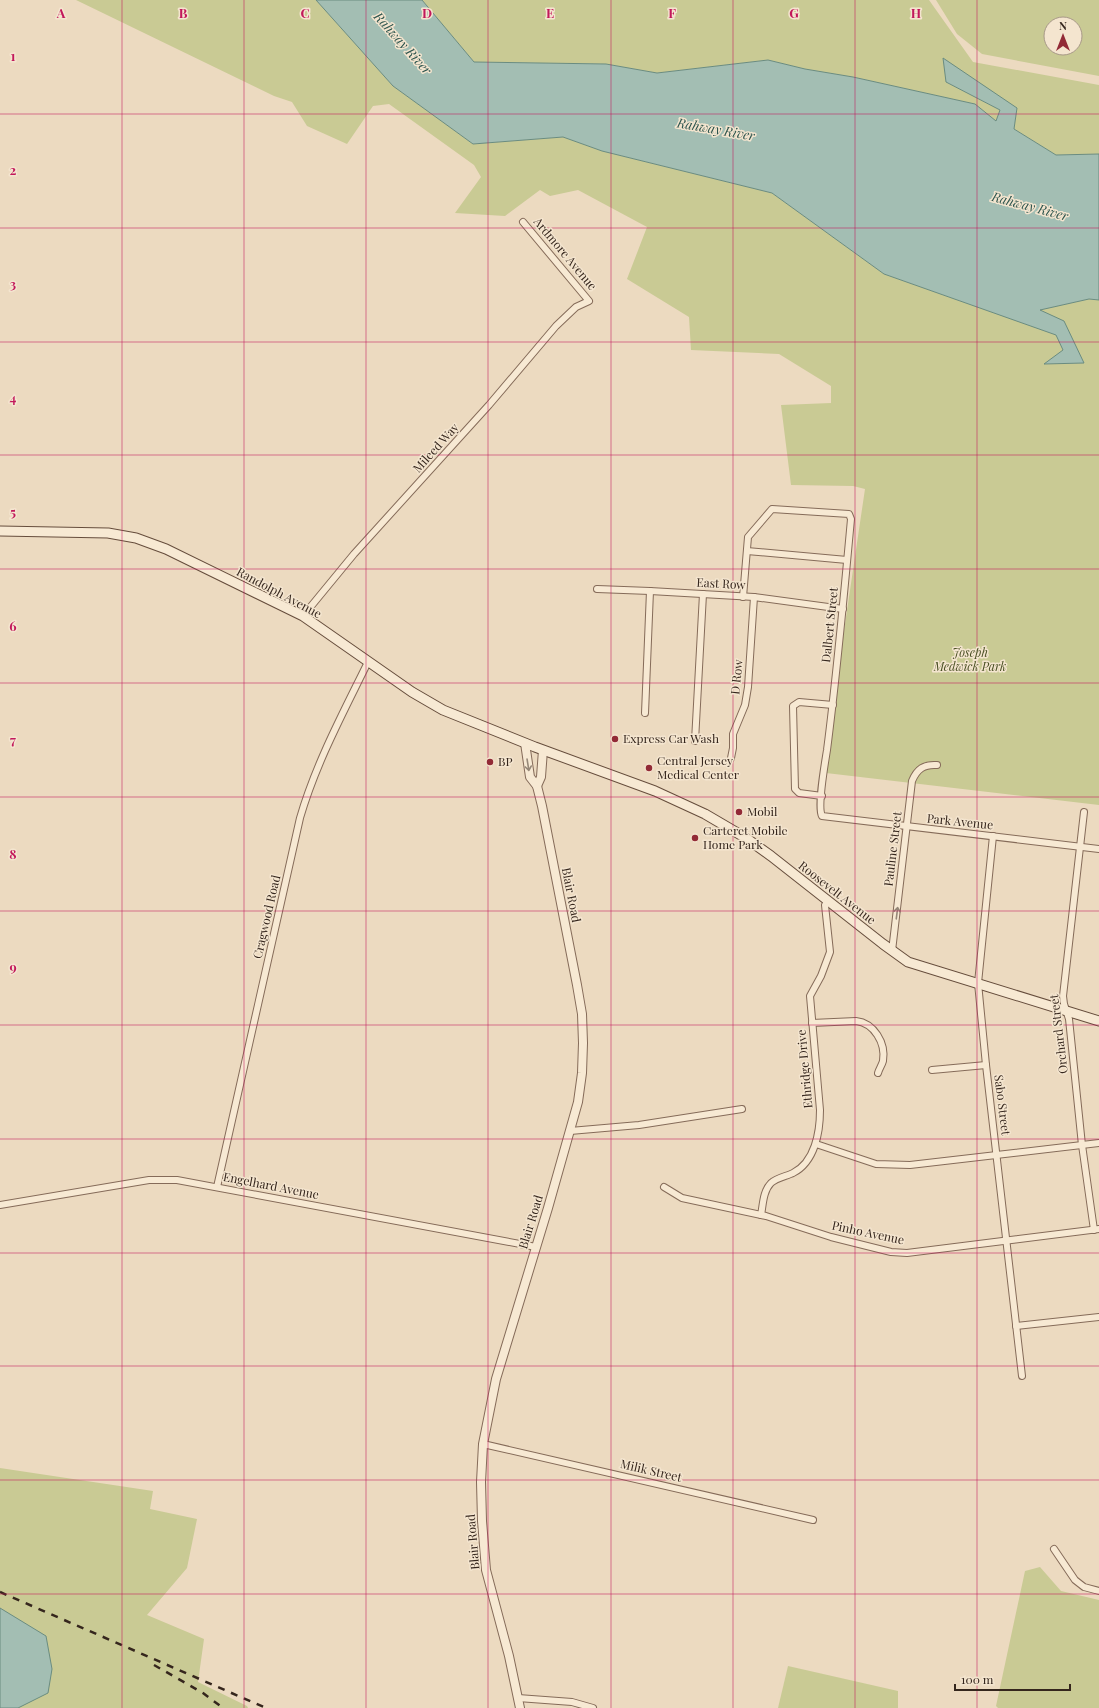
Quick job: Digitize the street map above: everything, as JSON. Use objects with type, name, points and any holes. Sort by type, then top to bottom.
[{"type":"main road","name":"Randolph Avenue","points":[[0,531],[98,532],[136,538],[166,549],[303,616],[412,692],[443,710],[525,743]]},
{"type":"main road","name":"Roosevelt Avenue","points":[[525,743],[655,791],[705,814],[746,838],[892,951],[914,964],[1099,1021]]},
{"type":"street","name":"Ardmore Avenue","points":[[523,222],[590,301]]},
{"type":"street","name":"Mileed Way","points":[[303,616],[354,554],[489,405],[556,326],[576,307],[590,301]]},
{"type":"street","name":"Dalbert Street","points":[[747,551],[748,537],[772,509],[843,512],[848,514],[851,519],[821,814]]},
{"type":"street","points":[[743,597],[747,551],[848,560]]},
{"type":"street","name":"East Row","points":[[597,589],[650,590],[754,597],[843,609]]},
{"type":"street","points":[[645,713],[650,590]]},
{"type":"street","points":[[695,741],[703,594]]},
{"type":"street","name":"D Row","points":[[731,758],[733,734],[745,705],[748,687],[754,597]]},
{"type":"street","name":"Cragwood Road","points":[[217,1187],[300,818],[308,791],[322,755],[368,662]]},
{"type":"street","points":[[822,796],[799,793],[795,789],[794,706],[799,702],[833,705]]},
{"type":"street","name":"Blair Road","points":[[520,1708],[509,1656],[486,1570],[482,1521],[481,1482],[483,1444],[496,1379],[578,1102],[582,1073],[583,1044],[582,1014],[537,786],[530,777],[525,743]]},
{"type":"street","points":[[537,786],[541,777],[543,750]]},
{"type":"street","name":"Pauline Street","points":[[892,951],[912,781],[915,773],[928,764],[937,765]]},
{"type":"street","name":"Orchard Street","points":[[1084,812],[1063,996],[1069,1024],[1082,1145],[1096,1229]]},
{"type":"street","name":"Park Avenue","points":[[821,814],[827,818],[1099,849]]},
{"type":"street","name":"Sabo Street","points":[[993,836],[978,983],[1022,1376]]},
{"type":"street","name":"Ethridge Drive","points":[[762,1215],[766,1189],[772,1182],[794,1173],[801,1168],[816,1144],[820,1121],[820,1110],[810,996],[822,976],[830,952],[825,905],[828,900]]},
{"type":"street","points":[[812,1023],[863,1021],[871,1027],[877,1034],[882,1045],[883,1061],[878,1073]]},
{"type":"street","points":[[932,1070],[986,1065]]},
{"type":"street","points":[[570,1131],[639,1125],[742,1109]]},
{"type":"street","points":[[816,1144],[876,1164],[910,1165],[1099,1143]]},
{"type":"street","name":"Engelhard Avenue","points":[[0,1205],[149,1180],[177,1180],[536,1247]]},
{"type":"street","name":"Pinho Avenue","points":[[664,1187],[682,1198],[762,1215],[831,1237],[890,1252],[906,1254],[1096,1229]]},
{"type":"street","points":[[1016,1326],[1099,1317]]},
{"type":"street","name":"Milik Street","points":[[483,1444],[813,1520]]},
{"type":"street","points":[[1054,1549],[1075,1580],[1084,1587],[1099,1591]]},
{"type":"street","points":[[518,1698],[572,1702],[593,1708]]},
{"type":"green space","name":"Joseph Medwick Park","points":[[76,0],[316,0],[393,86],[473,144],[563,137],[602,151],[772,193],[884,274],[1057,335],[1064,350],[1045,364],[1083,363],[1039,310],[1089,299],[1099,300],[1099,805],[826,773],[833,705],[865,489],[853,486],[791,485],[781,405],[831,403],[831,386],[779,354],[691,350],[689,317],[627,279],[647,227],[578,190],[550,196],[540,190],[505,216],[455,213],[481,177],[474,165],[389,104],[373,106],[347,144],[307,126],[292,102],[274,96]]},
{"type":"green space","points":[[422,0],[929,0],[973,62],[1099,85],[1099,154],[1056,155],[1014,129],[1017,108],[946,82],[1000,110],[996,121],[975,104],[768,60],[657,73],[606,64],[474,62]]},
{"type":"green space","points":[[936,0],[1099,0],[1099,76],[982,54],[957,34]]},
{"type":"green space","points":[[0,1468],[153,1491],[150,1509],[197,1519],[187,1568],[147,1615],[204,1639],[198,1682],[247,1706],[248,1708],[0,1708]]},
{"type":"green space","points":[[1040,1567],[1061,1591],[1099,1600],[1099,1708],[998,1708],[996,1706],[1025,1571]]},
{"type":"green space","points":[[788,1666],[898,1691],[898,1708],[778,1708]]},
{"type":"water","name":"Rahway River","points":[[316,0],[422,0],[474,62],[606,64],[657,73],[768,60],[975,104],[996,121],[1000,110],[946,82],[943,58],[1017,108],[1014,129],[1056,155],[1099,154],[1099,300],[1089,299],[1040,310],[1064,321],[1084,363],[1044,364],[1063,350],[1056,335],[884,274],[772,193],[602,151],[563,137],[473,144],[393,86]]},
{"type":"water","points":[[0,1608],[46,1636],[52,1669],[48,1693],[18,1708],[0,1708]]},
{"type":"railway","points":[[0,1592],[266,1708]]},
{"type":"railway","points":[[154,1665],[203,1693],[223,1708]]},
{"type":"place","name":"Express Car Wash","points":[[615,739]]},
{"type":"place","name":"BP","points":[[490,762]]},
{"type":"place","name":"Central Jersey Medical Center","points":[[649,768]]},
{"type":"place","name":"Mobil","points":[[739,812]]},
{"type":"place","name":"Carteret Mobile Home Park","points":[[695,838]]}]
